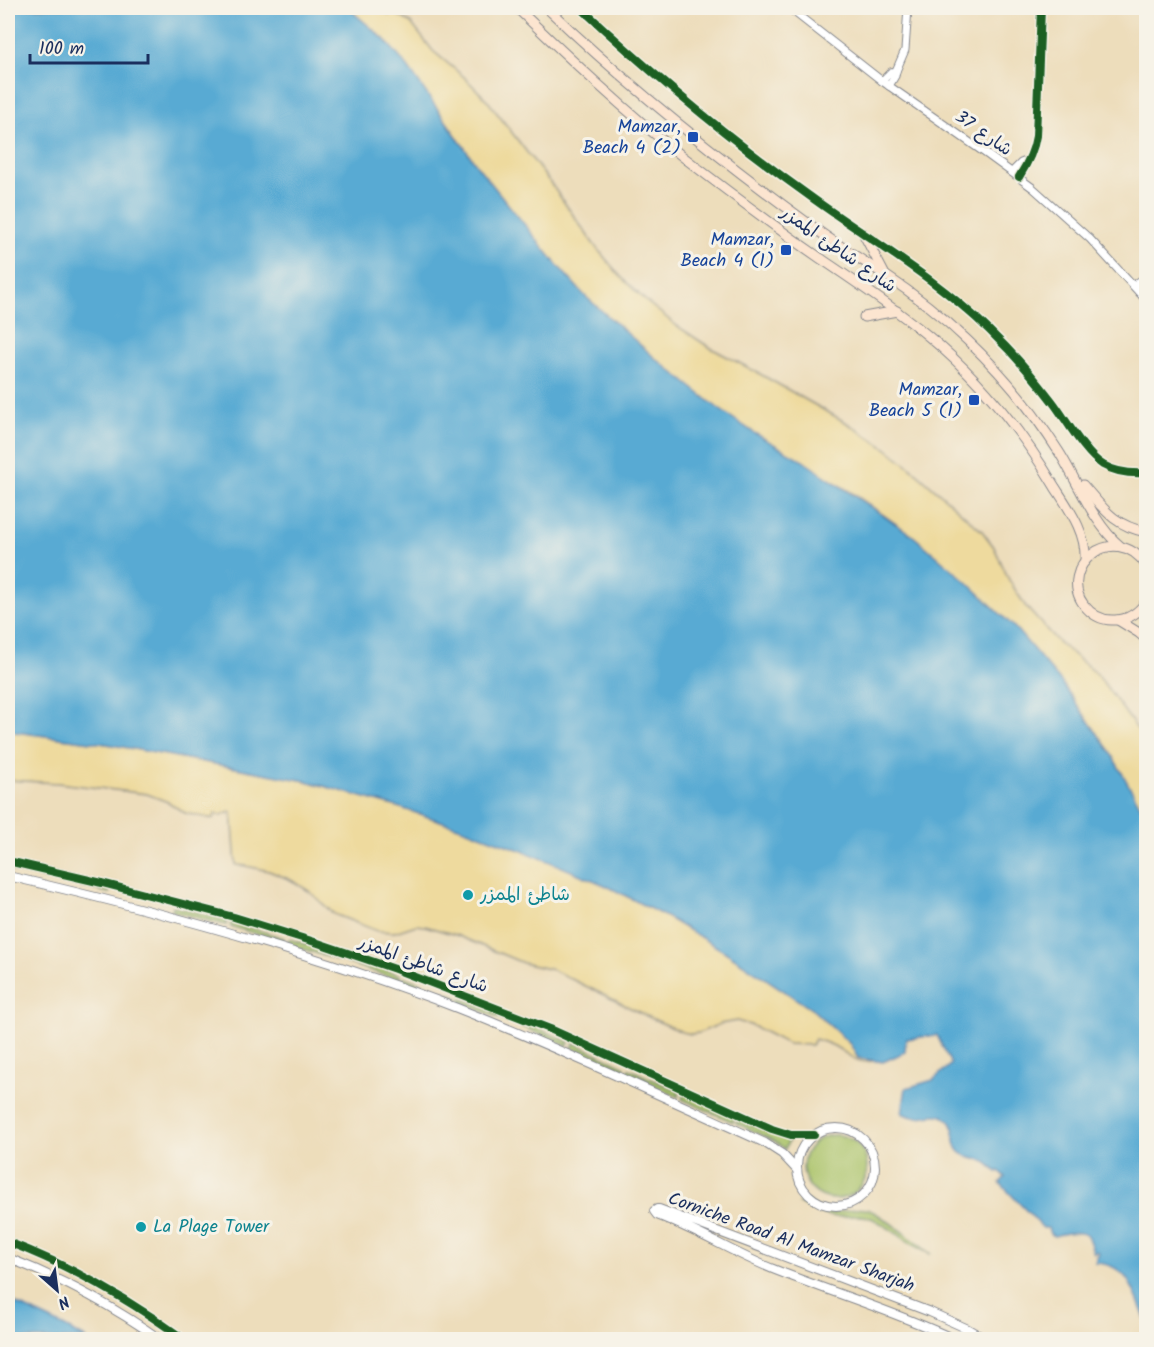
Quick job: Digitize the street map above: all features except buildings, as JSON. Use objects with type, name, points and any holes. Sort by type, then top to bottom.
[{"type":"main road","name":"شارع شاطئ الممزر","points":[[517,8],[607,92],[679,154],[775,226],[897,311],[928,335],[967,372],[1013,424],[1040,462],[1070,511],[1083,538],[1085,561]]},
{"type":"main road","name":"شارع شاطئ الممزر","points":[[547,8],[621,76],[693,137],[819,232],[929,307],[983,355],[1030,410],[1058,450],[1103,528],[1120,546]]},
{"type":"main road","points":[[863,233],[885,275]]},
{"type":"main road","points":[[864,317],[897,311]]},
{"type":"main road","points":[[1070,470],[1115,520],[1132,529],[1146,532]]},
{"type":"main road","points":[[1146,565],[1134,552],[1120,546],[1103,548],[1085,561],[1078,576],[1078,594],[1082,602],[1087,609],[1101,618],[1118,620],[1136,614],[1146,602]]},
{"type":"main road","points":[[1134,552],[1145,551]]},
{"type":"main road","points":[[1118,620],[1146,639]]},
{"type":"street","points":[[582,8],[638,59],[731,137],[816,201],[935,283],[990,330],[1038,382],[1084,446],[1099,462],[1110,469],[1122,472],[1146,473]]},
{"type":"street","name":"شارع 37","points":[[789,8],[885,84],[1016,174],[1070,220],[1146,300]]},
{"type":"street","points":[[885,84],[896,76],[905,50],[908,8]]},
{"type":"street","points":[[1016,174],[1025,167],[1036,136],[1041,8]]},
{"type":"street","points":[[1134,285],[1146,277]]},
{"type":"street","points":[[1139,292],[1146,286]]},
{"type":"street","name":"شارع شاطئ الممزر","points":[[8,861],[234,917],[360,957],[461,993],[550,1029],[772,1130],[791,1135],[814,1135]]},
{"type":"street","name":"شارع شاطئ الممزر","points":[[8,876],[107,899],[230,932],[445,1004],[544,1043],[765,1143],[782,1154],[797,1170]]},
{"type":"street","points":[[835,1128],[857,1134],[866,1142],[872,1151],[875,1174],[863,1196],[856,1201],[836,1207],[814,1200],[805,1192],[799,1182],[797,1160],[806,1142],[814,1135],[835,1128]]},
{"type":"street","name":"Corniche Road Al Mamzar Sharjah","points":[[956,1340],[923,1325],[771,1268],[657,1215],[654,1211],[659,1209],[939,1316],[987,1340]]},
{"type":"street","points":[[8,1242],[106,1288],[151,1315],[185,1340]]},
{"type":"street","points":[[771,1268],[768,1260],[776,1253]]},
{"type":"street","points":[[8,1258],[79,1290],[161,1340]]},
{"type":"green space","points":[[8,865],[51,874],[50,879],[8,870]]},
{"type":"green space","points":[[55,875],[110,889],[109,893],[54,880]]},
{"type":"green space","points":[[173,906],[227,920],[226,925],[172,911]]},
{"type":"green space","points":[[232,922],[284,938],[283,942],[230,926]]},
{"type":"green space","points":[[289,939],[343,956],[341,961],[287,944]]},
{"type":"green space","points":[[347,957],[400,975],[399,980],[345,962]]},
{"type":"green space","points":[[404,977],[457,997],[456,1001],[402,981]]},
{"type":"green space","points":[[461,998],[514,1019],[513,1023],[460,1002]]},
{"type":"green space","points":[[518,1020],[569,1042],[567,1046],[516,1024]]},
{"type":"green space","points":[[574,1043],[625,1067],[624,1071],[572,1048]]},
{"type":"green space","points":[[629,1069],[680,1092],[678,1097],[627,1073]]},
{"type":"green space","points":[[684,1094],[735,1117],[733,1122],[682,1099]]},
{"type":"green space","points":[[738,1119],[789,1140],[785,1149],[774,1141],[736,1123]]},
{"type":"green space","points":[[829,1135],[841,1135],[858,1144],[865,1155],[867,1167],[865,1179],[858,1190],[841,1199],[829,1199],[817,1194],[808,1185],[803,1173],[803,1161],[808,1149],[817,1140]]},
{"type":"green space","points":[[807,1201],[830,1212],[859,1208],[872,1211],[931,1254],[871,1218],[826,1215],[799,1204]]},
{"type":"sand","points":[[348,8],[381,8],[389,15],[393,12],[411,23],[433,51],[487,100],[595,246],[620,276],[647,302],[677,326],[709,347],[847,423],[886,448],[982,531],[994,547],[1009,580],[1026,607],[1058,642],[1097,674],[1146,741],[1146,816],[1109,750],[1061,682],[1016,629],[966,581],[912,535],[854,494],[719,409],[655,358],[585,296],[478,167],[437,108],[384,39]]},
{"type":"sand","name":"شاطئ الممزر","points":[[8,731],[107,744],[306,781],[462,828],[607,886],[670,919],[727,953],[813,1010],[850,1044],[858,1058],[876,1060],[859,1061],[834,1046],[815,1039],[811,1045],[788,1044],[753,1026],[737,1021],[720,1024],[699,1033],[682,1032],[553,970],[523,963],[456,935],[416,925],[395,932],[377,931],[334,914],[309,891],[291,880],[269,871],[236,865],[232,812],[215,814],[213,819],[185,813],[168,802],[147,794],[58,783],[8,780]]},
{"type":"water","points":[[8,8],[348,8],[384,39],[408,67],[478,167],[585,296],[655,358],[719,409],[756,434],[800,459],[912,535],[966,581],[1016,629],[1061,682],[1109,750],[1146,816],[1146,1321],[1134,1291],[1124,1275],[1107,1265],[1095,1263],[1099,1252],[1094,1253],[1087,1235],[1075,1232],[1054,1236],[1050,1234],[1048,1228],[1043,1228],[1000,1183],[1005,1177],[999,1171],[997,1172],[982,1160],[960,1152],[955,1143],[952,1124],[943,1116],[913,1117],[902,1113],[906,1088],[933,1080],[951,1064],[937,1035],[906,1039],[905,1052],[883,1062],[858,1058],[850,1044],[813,1010],[727,953],[670,919],[607,886],[541,858],[401,808],[306,781],[107,744],[8,731]]},
{"type":"water","points":[[8,1300],[63,1326],[87,1339],[8,1339]]},
{"type":"cycle path","points":[[581,8],[637,59],[724,132],[784,178],[927,278],[969,312],[998,338],[1030,373],[1096,460],[1108,468],[1119,471],[1146,473]]},
{"type":"cycle path","points":[[1019,177],[1029,158],[1036,136],[1041,8]]},
{"type":"cycle path","points":[[8,861],[234,917],[395,969],[550,1029],[772,1129],[791,1135],[814,1135]]},
{"type":"cycle path","points":[[8,1242],[100,1285],[185,1340]]},
{"type":"place","name":"Mamzar, Beach 4 (2)","points":[[693,137]]},
{"type":"place","name":"Mamzar, Beach 4 (1)","points":[[786,250]]},
{"type":"place","name":"Mamzar, Beach 5 (1)","points":[[974,400]]},
{"type":"place","name":"شاطئ الممزر","points":[[468,895]]},
{"type":"place","name":"La Plage Tower","points":[[141,1227]]}]
